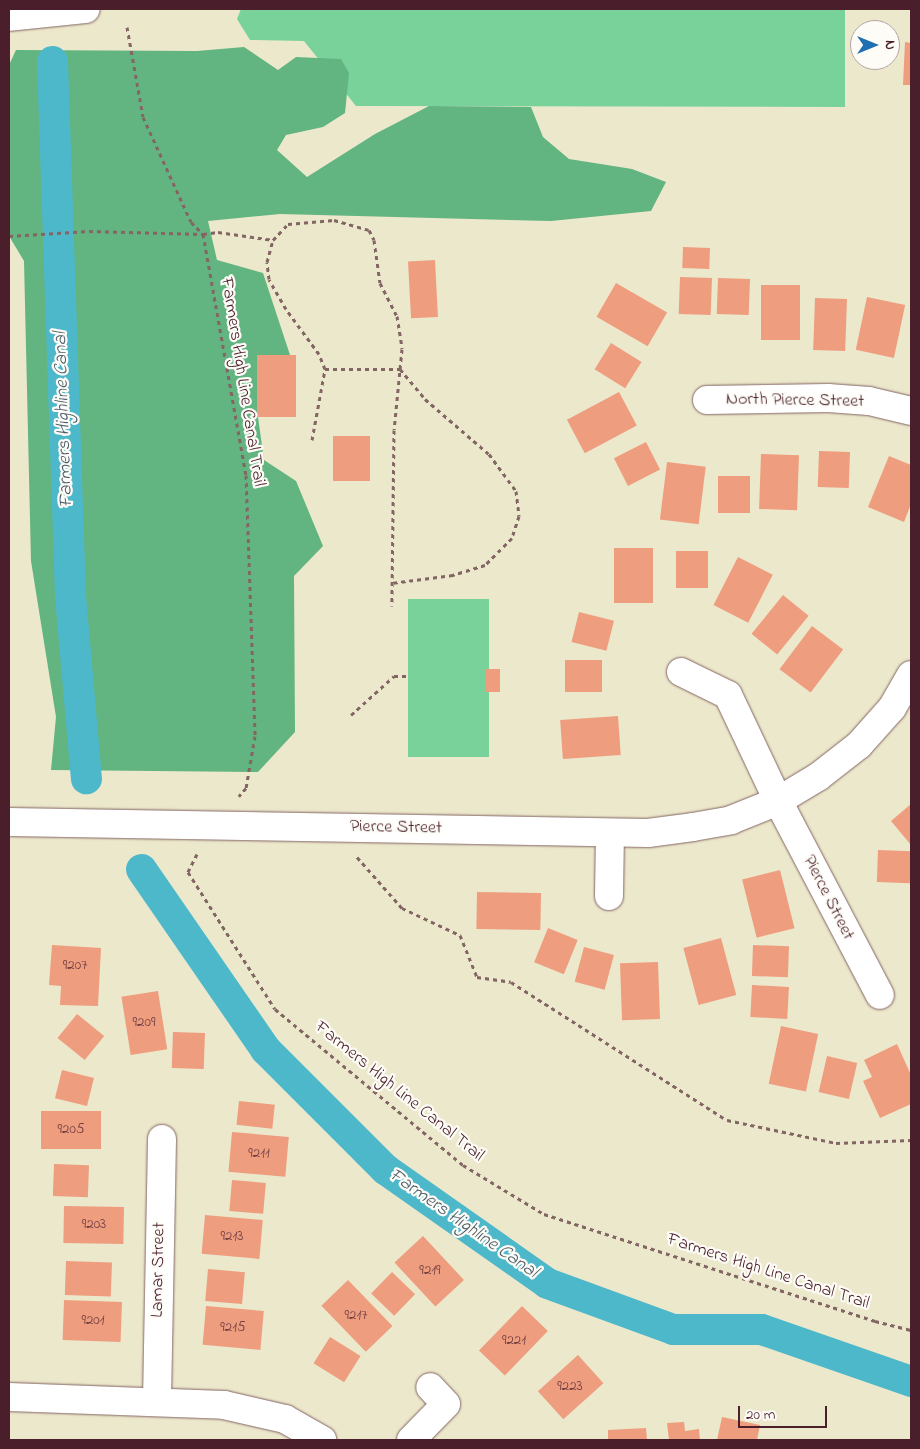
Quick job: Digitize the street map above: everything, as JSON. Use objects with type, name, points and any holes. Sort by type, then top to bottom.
[{"type":"street","points":[[9,17],[86,9]]},
{"type":"street","name":"North Pierce Street","points":[[707,400],[828,398],[869,401],[911,411]]},
{"type":"street","points":[[681,672],[728,695],[778,801]]},
{"type":"street","name":"Pierce Street","points":[[9,822],[648,834],[731,820],[778,801],[818,777],[859,745],[892,708],[911,675]]},
{"type":"street","name":"Pierce Street","points":[[778,801],[880,995]]},
{"type":"street","points":[[609,896],[610,833]]},
{"type":"street","name":"Lamar Street","points":[[157,1400],[162,1139]]},
{"type":"street","points":[[411,1440],[446,1404],[430,1387]]},
{"type":"street","points":[[9,1397],[157,1400],[256,1410],[285,1419],[322,1440]]},
{"type":"path","points":[[127,27],[144,117],[183,208],[203,234]]},
{"type":"path","points":[[312,440],[325,369],[319,354],[299,330],[270,279],[266,262],[273,240],[288,224],[308,220],[334,220],[369,230],[374,240],[380,283],[396,316],[402,349],[394,430],[392,606]]},
{"type":"path","points":[[9,236],[89,231],[203,234],[218,232],[273,240]]},
{"type":"path","name":"Farmers High Line Canal Trail","points":[[203,234],[246,475],[255,736],[246,788]]},
{"type":"path","points":[[325,369],[400,369]]},
{"type":"path","points":[[392,584],[453,576],[485,565],[507,546],[519,516],[516,491],[489,454],[425,399],[400,369]]},
{"type":"path","points":[[351,715],[394,676],[408,676]]},
{"type":"path","name":"Farmers High Line Canal Trail","points":[[199,852],[188,872],[275,1009],[463,1165],[544,1214],[874,1321],[911,1330]]},
{"type":"path","points":[[356,856],[402,908],[460,935],[477,977],[511,982],[727,1120],[836,1143],[911,1140]]},
{"type":"green space","points":[[241,9],[845,9],[845,107],[356,106],[304,41],[250,40],[237,19]]},
{"type":"green space","points":[[244,47],[278,70],[296,57],[341,59],[349,73],[345,113],[323,127],[286,135],[277,150],[307,177],[375,134],[429,106],[531,107],[543,137],[569,159],[632,169],[666,182],[651,211],[551,221],[280,214],[208,221],[217,260],[263,273],[290,355],[257,356],[258,417],[264,460],[296,481],[323,546],[294,576],[295,732],[258,772],[51,770],[56,717],[31,561],[24,261],[9,236],[9,65],[16,50],[197,51]]},
{"type":"green space","points":[[408,599],[489,599],[489,757],[408,757]]},
{"type":"building","points":[[905,42],[911,43],[911,85],[903,85]]},
{"type":"building","points":[[683,247],[710,248],[709,269],[682,268]]},
{"type":"building","points":[[435,260],[438,317],[411,318],[408,261]]},
{"type":"building","points":[[680,277],[712,278],[711,315],[679,314]]},
{"type":"building","points":[[718,278],[750,279],[749,315],[717,314]]},
{"type":"building","points":[[616,283],[667,312],[648,346],[596,317]]},
{"type":"building","points":[[761,285],[800,285],[800,340],[761,340]]},
{"type":"building","points":[[867,297],[905,305],[894,358],[856,350]]},
{"type":"building","points":[[815,298],[847,299],[845,351],[813,350]]},
{"type":"building","points":[[611,343],[642,362],[625,388],[595,369]]},
{"type":"building","points":[[257,355],[296,355],[296,417],[257,417]]},
{"type":"building","points":[[619,392],[637,426],[585,453],[567,420]]},
{"type":"building","points":[[333,436],[370,436],[370,481],[333,481]]},
{"type":"building","points":[[646,442],[660,470],[628,486],[614,458]]},
{"type":"building","points":[[819,451],[850,452],[849,488],[818,487]]},
{"type":"building","points":[[761,454],[799,455],[797,510],[759,509]]},
{"type":"building","points":[[889,456],[911,465],[911,504],[904,522],[868,507]]},
{"type":"building","points":[[667,462],[706,467],[699,524],[660,520]]},
{"type":"building","points":[[718,476],[750,476],[750,513],[718,513]]},
{"type":"building","points":[[614,548],[653,548],[653,603],[614,603]]},
{"type":"building","points":[[676,551],[708,551],[708,588],[676,588]]},
{"type":"building","points":[[738,557],[773,575],[748,623],[713,605]]},
{"type":"building","points":[[783,595],[809,616],[777,655],[752,634]]},
{"type":"building","points":[[579,612],[614,621],[606,651],[572,642]]},
{"type":"building","points":[[812,626],[843,649],[811,693],[780,669]]},
{"type":"building","points":[[565,660],[602,660],[602,692],[565,692]]},
{"type":"building","points":[[485,669],[500,669],[500,692],[485,692]]},
{"type":"building","points":[[618,716],[621,755],[563,759],[560,720]]},
{"type":"building","points":[[911,804],[911,845],[891,821]]},
{"type":"building","points":[[878,850],[911,851],[910,883],[877,882]]},
{"type":"building","points":[[780,870],[795,928],[757,938],[742,879]]},
{"type":"building","points":[[477,892],[541,893],[540,930],[476,929]]},
{"type":"building","points":[[548,928],[578,940],[564,974],[534,962]]},
{"type":"building","points":[[721,938],[736,995],[699,1005],[683,948]]},
{"type":"building","points":[[52,945],[101,948],[98,1006],[60,1005],[61,986],[49,985]]},
{"type":"building","points":[[753,945],[789,946],[788,977],[752,976]]},
{"type":"building","points":[[584,947],[614,955],[605,990],[575,982]]},
{"type":"building","points":[[658,962],[660,1019],[622,1020],[620,963]]},
{"type":"building","points":[[752,985],[789,987],[787,1019],[750,1017]]},
{"type":"building","points":[[158,991],[167,1049],[131,1055],[121,997]]},
{"type":"building","points":[[77,1014],[104,1036],[85,1060],[57,1038]]},
{"type":"building","points":[[781,1026],[818,1034],[806,1092],[769,1084]]},
{"type":"building","points":[[173,1032],[205,1033],[204,1069],[172,1068]]},
{"type":"building","points":[[897,1044],[911,1075],[911,1104],[880,1118],[863,1081],[872,1077],[864,1060]]},
{"type":"building","points":[[827,1056],[857,1063],[849,1099],[819,1092]]},
{"type":"building","points":[[62,1070],[94,1078],[87,1106],[55,1098]]},
{"type":"building","points":[[239,1101],[275,1105],[272,1129],[236,1125]]},
{"type":"building","points":[[41,1111],[101,1111],[101,1149],[41,1149]]},
{"type":"building","points":[[232,1132],[289,1137],[285,1177],[229,1172]]},
{"type":"building","points":[[54,1164],[89,1165],[88,1197],[53,1196]]},
{"type":"building","points":[[232,1180],[266,1183],[263,1214],[229,1211]]},
{"type":"building","points":[[64,1206],[124,1207],[123,1244],[63,1243]]},
{"type":"building","points":[[205,1215],[263,1220],[259,1259],[202,1254]]},
{"type":"building","points":[[423,1236],[464,1280],[435,1306],[394,1263]]},
{"type":"building","points":[[66,1261],[112,1263],[111,1297],[65,1295]]},
{"type":"building","points":[[208,1269],[245,1272],[242,1304],[205,1301]]},
{"type":"building","points":[[392,1272],[415,1294],[394,1316],[371,1294]]},
{"type":"building","points":[[348,1280],[392,1326],[366,1352],[321,1306]]},
{"type":"building","points":[[64,1300],[122,1302],[121,1342],[63,1340]]},
{"type":"building","points":[[206,1306],[264,1311],[260,1350],[203,1345]]},
{"type":"building","points":[[522,1306],[548,1331],[505,1376],[479,1351]]},
{"type":"building","points":[[330,1337],[361,1356],[344,1382],[314,1363]]},
{"type":"building","points":[[578,1355],[603,1383],[563,1419],[538,1391]]},
{"type":"building","points":[[722,1417],[760,1425],[757,1440],[717,1440]]},
{"type":"building","points":[[684,1422],[685,1431],[699,1429],[700,1440],[669,1440],[667,1423]]},
{"type":"building","points":[[646,1428],[647,1440],[608,1440],[608,1430]]},
{"type":"waterway","name":"Farmers Highline Canal","points":[[52,61],[70,596],[86,778]]},
{"type":"waterway","name":"Farmers Highline Canal","points":[[141,869],[265,1049],[385,1169],[547,1283],[673,1329],[761,1329],[911,1381]]}]
